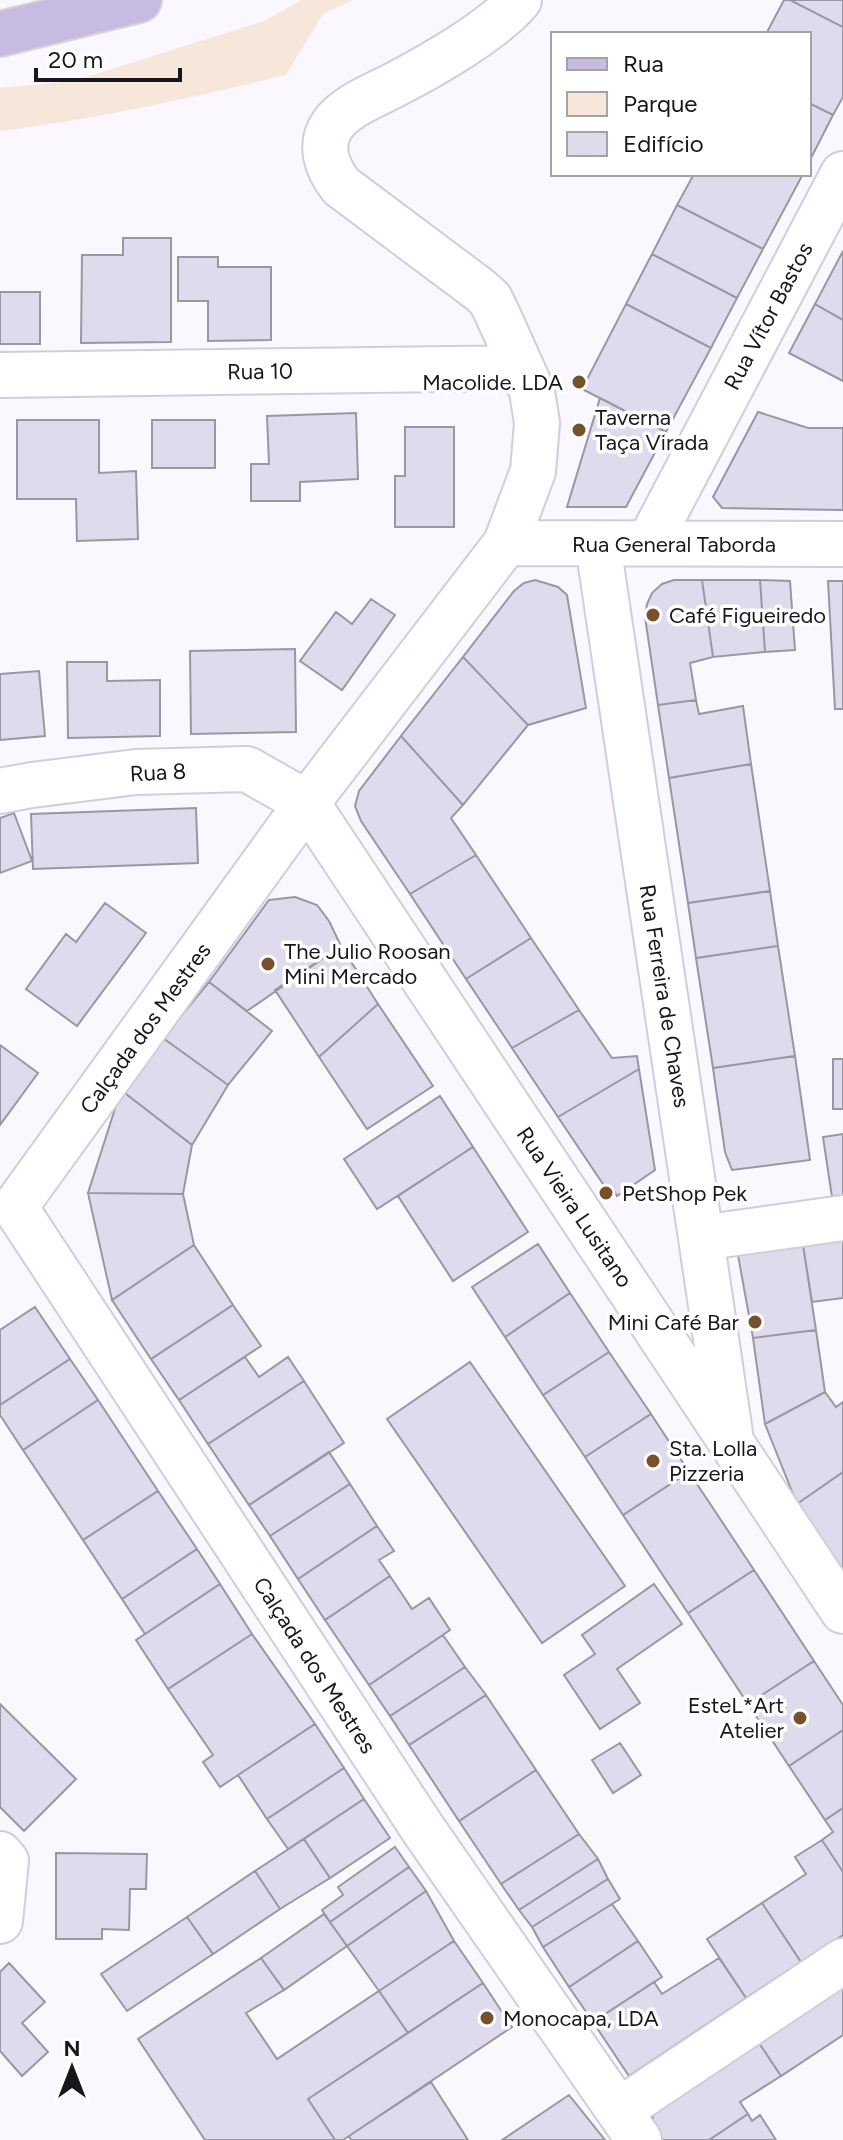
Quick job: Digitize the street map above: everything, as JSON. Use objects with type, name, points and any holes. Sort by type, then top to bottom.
[{"type":"main road","points":[[0,34],[139,0]]},
{"type":"street","name":"Calçada dos Mestres","points":[[519,0],[427,68],[349,109],[332,125],[325,154],[328,168],[341,186],[490,299],[535,404],[536,452],[528,489],[506,543],[307,803],[8,1214],[423,1829],[629,2125]]},
{"type":"street","name":"Rua Vítor Bastos","points":[[649,543],[843,174]]},
{"type":"street","name":"Rua 10","points":[[0,375],[520,368]]},
{"type":"street","name":"Rua General Taborda","points":[[506,543],[843,544]]},
{"type":"street","name":"Rua Ferreira de Chaves","points":[[598,545],[732,1446]]},
{"type":"street","name":"Rua 8","points":[[0,791],[136,772],[247,769],[307,803]]},
{"type":"street","name":"Rua Vieira Lusitano","points":[[307,803],[843,1611]]},
{"type":"street","points":[[701,1238],[843,1218]]},
{"type":"street","points":[[0,1854],[6,1861],[0,1921]]},
{"type":"street","points":[[629,2125],[843,1961]]},
{"type":"green space","points":[[302,0],[353,0],[323,14],[286,75],[144,107],[0,131],[0,88],[74,81],[264,21]]},
{"type":"building","points":[[784,0],[790,0],[843,27],[843,97],[833,115],[811,104],[811,32],[767,32]]},
{"type":"building","points":[[790,0],[843,0],[843,27]]},
{"type":"building","points":[[811,104],[833,115],[811,158]]},
{"type":"building","points":[[693,176],[802,176],[763,249],[677,205]]},
{"type":"building","points":[[677,205],[763,249],[737,298],[652,254]]},
{"type":"building","points":[[123,238],[171,238],[171,342],[81,343],[82,255],[123,255]]},
{"type":"building","points":[[843,251],[843,320],[815,304]]},
{"type":"building","points":[[652,254],[737,298],[711,348],[626,304]]},
{"type":"building","points":[[178,257],[218,257],[218,267],[271,267],[271,340],[208,341],[208,301],[178,301]]},
{"type":"building","points":[[0,292],[40,292],[40,344],[0,344]]},
{"type":"building","points":[[626,304],[711,348],[666,432],[582,389]]},
{"type":"building","points":[[815,304],[843,320],[843,381],[789,353]]},
{"type":"building","points":[[600,398],[666,432],[626,507],[567,507]]},
{"type":"building","points":[[758,412],[808,428],[843,428],[843,510],[722,508],[713,497]]},
{"type":"building","points":[[356,413],[358,479],[300,482],[300,501],[251,501],[251,464],[269,464],[267,416]]},
{"type":"building","points":[[17,420],[99,420],[99,473],[136,471],[138,539],[77,541],[76,499],[17,499]]},
{"type":"building","points":[[152,420],[215,420],[215,468],[152,468]]},
{"type":"building","points":[[405,427],[454,427],[454,527],[395,527],[395,476],[405,476]]},
{"type":"building","points":[[535,580],[558,587],[567,595],[586,708],[528,725],[463,657],[514,591],[524,583]]},
{"type":"building","points":[[674,580],[702,580],[713,657],[690,663],[696,700],[658,705],[645,617],[652,593],[662,584]]},
{"type":"building","points":[[702,580],[760,580],[765,652],[713,657]]},
{"type":"building","points":[[760,580],[790,581],[795,650],[765,652]]},
{"type":"building","points":[[828,581],[843,581],[843,709],[835,709]]},
{"type":"building","points":[[371,599],[395,615],[342,690],[300,661],[336,612],[352,624]]},
{"type":"building","points":[[295,649],[296,732],[191,734],[190,651]]},
{"type":"building","points":[[463,657],[528,725],[463,805],[401,736]]},
{"type":"building","points":[[67,662],[107,662],[107,681],[160,680],[160,736],[68,738]]},
{"type":"building","points":[[39,671],[45,736],[0,740],[0,674]]},
{"type":"building","points":[[696,700],[699,714],[743,706],[751,764],[669,778],[658,705]]},
{"type":"building","points":[[401,736],[463,805],[451,818],[476,855],[410,894],[361,821],[355,806],[359,791]]},
{"type":"building","points":[[751,764],[770,891],[688,903],[669,778]]},
{"type":"building","points":[[196,808],[198,863],[33,869],[31,814]]},
{"type":"building","points":[[14,813],[32,861],[0,873],[0,818]]},
{"type":"building","points":[[476,855],[531,938],[466,979],[410,894]]},
{"type":"building","points":[[770,891],[778,946],[696,958],[688,903]]},
{"type":"building","name":"The Julio Roosan Mini Mercado","points":[[295,897],[317,905],[341,946],[247,1011],[209,982],[269,900]]},
{"type":"building","points":[[105,903],[146,933],[77,1026],[26,989],[66,934],[76,942]]},
{"type":"building","points":[[531,938],[579,1010],[512,1048],[466,979]]},
{"type":"building","points":[[341,946],[378,1004],[319,1057],[275,990]]},
{"type":"building","points":[[778,946],[795,1056],[713,1068],[696,958]]},
{"type":"building","points":[[209,982],[272,1031],[228,1085],[163,1038]]},
{"type":"building","points":[[378,1004],[433,1086],[367,1129],[319,1057]]},
{"type":"building","points":[[579,1010],[612,1058],[637,1056],[639,1069],[558,1117],[512,1048]]},
{"type":"building","points":[[163,1038],[228,1085],[192,1145],[121,1090]]},
{"type":"building","points":[[0,1045],[38,1073],[0,1125]]},
{"type":"building","points":[[795,1056],[810,1160],[732,1170],[725,1152],[713,1068]]},
{"type":"building","points":[[833,1059],[843,1059],[843,1109],[833,1109]]},
{"type":"building","points":[[639,1069],[655,1170],[617,1196],[613,1189],[609,1193],[558,1117]]},
{"type":"building","points":[[121,1090],[192,1145],[183,1194],[88,1193]]},
{"type":"building","points":[[440,1096],[473,1147],[377,1209],[344,1159]]},
{"type":"building","points":[[843,1134],[843,1196],[832,1197],[823,1137]]},
{"type":"building","points":[[473,1147],[528,1232],[453,1281],[398,1196]]},
{"type":"building","points":[[88,1193],[183,1194],[194,1245],[112,1300]]},
{"type":"building","points":[[843,1240],[843,1298],[812,1302],[803,1245]]},
{"type":"building","points":[[538,1244],[570,1293],[505,1337],[472,1287]]},
{"type":"building","points":[[194,1245],[233,1305],[151,1359],[112,1300]]},
{"type":"building","points":[[803,1245],[816,1330],[753,1338],[738,1255]]},
{"type":"building","points":[[570,1293],[609,1352],[543,1395],[505,1337]]},
{"type":"building","points":[[233,1305],[261,1346],[179,1400],[151,1359]]},
{"type":"building","points":[[35,1307],[70,1359],[0,1405],[0,1330]]},
{"type":"building","points":[[816,1330],[825,1392],[765,1424],[753,1338]]},
{"type":"building","points":[[609,1352],[651,1414],[585,1457],[543,1395]]},
{"type":"building","points":[[245,1357],[259,1377],[288,1357],[304,1381],[208,1444],[179,1400]]},
{"type":"building","points":[[70,1359],[98,1400],[23,1450],[0,1415],[0,1405]]},
{"type":"building","points":[[470,1362],[625,1586],[542,1643],[387,1419]]},
{"type":"building","points":[[304,1381],[344,1443],[249,1505],[208,1444]]},
{"type":"building","points":[[825,1392],[836,1407],[843,1402],[843,1472],[797,1504],[765,1424]]},
{"type":"building","points":[[98,1400],[158,1491],[83,1540],[23,1450]]},
{"type":"building","points":[[651,1414],[689,1472],[623,1515],[585,1457]]},
{"type":"building","points":[[329,1452],[350,1484],[270,1536],[249,1505]]},
{"type":"building","points":[[689,1472],[754,1570],[688,1613],[623,1515]]},
{"type":"building","points":[[843,1472],[843,1567],[840,1568],[797,1504]]},
{"type":"building","points":[[350,1484],[377,1526],[298,1579],[270,1536]]},
{"type":"building","points":[[158,1491],[197,1549],[122,1599],[83,1540]]},
{"type":"building","points":[[377,1526],[394,1551],[379,1560],[390,1576],[325,1620],[298,1579]]},
{"type":"building","points":[[197,1549],[220,1584],[145,1634],[122,1599]]},
{"type":"building","points":[[754,1570],[814,1661],[748,1704],[688,1613]]},
{"type":"building","points":[[390,1576],[412,1609],[429,1598],[450,1630],[369,1685],[325,1620]]},
{"type":"building","points":[[220,1584],[252,1634],[168,1689],[136,1640]]},
{"type":"building","points":[[654,1584],[682,1624],[617,1669],[640,1703],[600,1729],[564,1675],[595,1654],[582,1635]]},
{"type":"building","points":[[252,1634],[315,1724],[220,1787],[203,1762],[213,1755],[168,1689]]},
{"type":"building","points":[[443,1635],[465,1667],[390,1716],[369,1685]]},
{"type":"building","name":"EsteL*Art Atelier","points":[[814,1661],[843,1705],[843,1730],[789,1766],[748,1704]]},
{"type":"building","points":[[465,1667],[486,1695],[409,1745],[390,1716]]},
{"type":"building","points":[[486,1695],[536,1770],[459,1821],[409,1745]]},
{"type":"building","points":[[0,1704],[76,1779],[24,1831],[0,1807]]},
{"type":"building","points":[[315,1724],[344,1768],[267,1819],[238,1775]]},
{"type":"building","points":[[843,1730],[843,1808],[825,1820],[789,1766]]},
{"type":"building","points":[[620,1743],[641,1775],[613,1793],[592,1760]]},
{"type":"building","points":[[344,1768],[364,1799],[288,1849],[267,1819]]},
{"type":"building","points":[[536,1770],[579,1834],[501,1884],[459,1821]]},
{"type":"building","points":[[364,1799],[390,1838],[330,1878],[304,1839]]},
{"type":"building","points":[[843,1808],[843,1872],[822,1840],[833,1832],[825,1820]]},
{"type":"building","points":[[579,1834],[598,1859],[519,1910],[501,1884]]},
{"type":"building","points":[[304,1839],[330,1878],[280,1909],[255,1871]]},
{"type":"building","points":[[822,1840],[843,1872],[843,1935],[801,1962],[762,1903],[806,1874],[795,1857]]},
{"type":"building","points":[[395,1847],[409,1867],[330,1922],[322,1910],[343,1895],[338,1887]]},
{"type":"building","points":[[56,1853],[147,1854],[146,1889],[130,1889],[129,1930],[102,1929],[102,1939],[56,1939]]},
{"type":"building","points":[[598,1859],[608,1879],[532,1927],[519,1910]]},
{"type":"building","points":[[409,1867],[426,1891],[347,1946],[330,1922]]},
{"type":"building","points":[[255,1871],[280,1909],[213,1954],[187,1917]]},
{"type":"building","points":[[608,1879],[620,1899],[543,1947],[532,1927]]},
{"type":"building","points":[[426,1891],[454,1941],[379,1991],[347,1946]]},
{"type":"building","points":[[762,1903],[801,1962],[746,1998],[707,1939]]},
{"type":"building","points":[[612,1904],[638,1941],[569,1987],[543,1947]]},
{"type":"building","points":[[324,1914],[347,1946],[284,1990],[261,1958]]},
{"type":"building","points":[[187,1917],[213,1954],[127,2011],[101,1974]]},
{"type":"building","points":[[454,1941],[483,1983],[408,2033],[379,1991]]},
{"type":"building","points":[[638,1941],[662,1977],[593,2022],[569,1987]]},
{"type":"building","points":[[261,1958],[284,1990],[246,2013],[277,2059],[379,1991],[408,2033],[308,2099],[335,2140],[205,2140],[138,2039]]},
{"type":"building","points":[[719,1958],[746,1998],[629,2076],[593,2022],[654,1982],[662,1994]]},
{"type":"building","points":[[9,1963],[45,2002],[22,2023],[48,2052],[22,2076],[0,2051],[0,1972]]},
{"type":"building","points":[[837,1981],[843,1990],[843,2035],[781,2076],[755,2037]]},
{"type":"building","points":[[483,1983],[512,2027],[343,2140],[335,2140],[308,2099]]},
{"type":"building","points":[[755,2037],[781,2076],[740,2102],[748,2114],[709,2140],[662,2140],[652,2124],[655,2102]]},
{"type":"building","points":[[431,2082],[468,2140],[351,2140],[349,2136]]},
{"type":"building","points":[[569,2095],[605,2140],[502,2140]]},
{"type":"building","points":[[748,2114],[752,2121],[760,2115],[776,2140],[709,2140]]},
{"type":"place","name":"Macolide. LDA","points":[[579,382]]},
{"type":"place","name":"Taverna Taça Virada","points":[[579,430]]},
{"type":"place","name":"Café Figueiredo","points":[[653,615]]},
{"type":"place","name":"The Julio Roosan Mini Mercado","points":[[268,964]]},
{"type":"place","name":"PetShop Pek","points":[[606,1193]]},
{"type":"place","name":"Mini Café Bar","points":[[755,1322]]},
{"type":"place","name":"Sta. Lolla Pizzeria","points":[[653,1461]]},
{"type":"place","name":"EsteL*Art Atelier","points":[[800,1718]]},
{"type":"place","name":"Monocapa, LDA","points":[[487,2018]]}]
